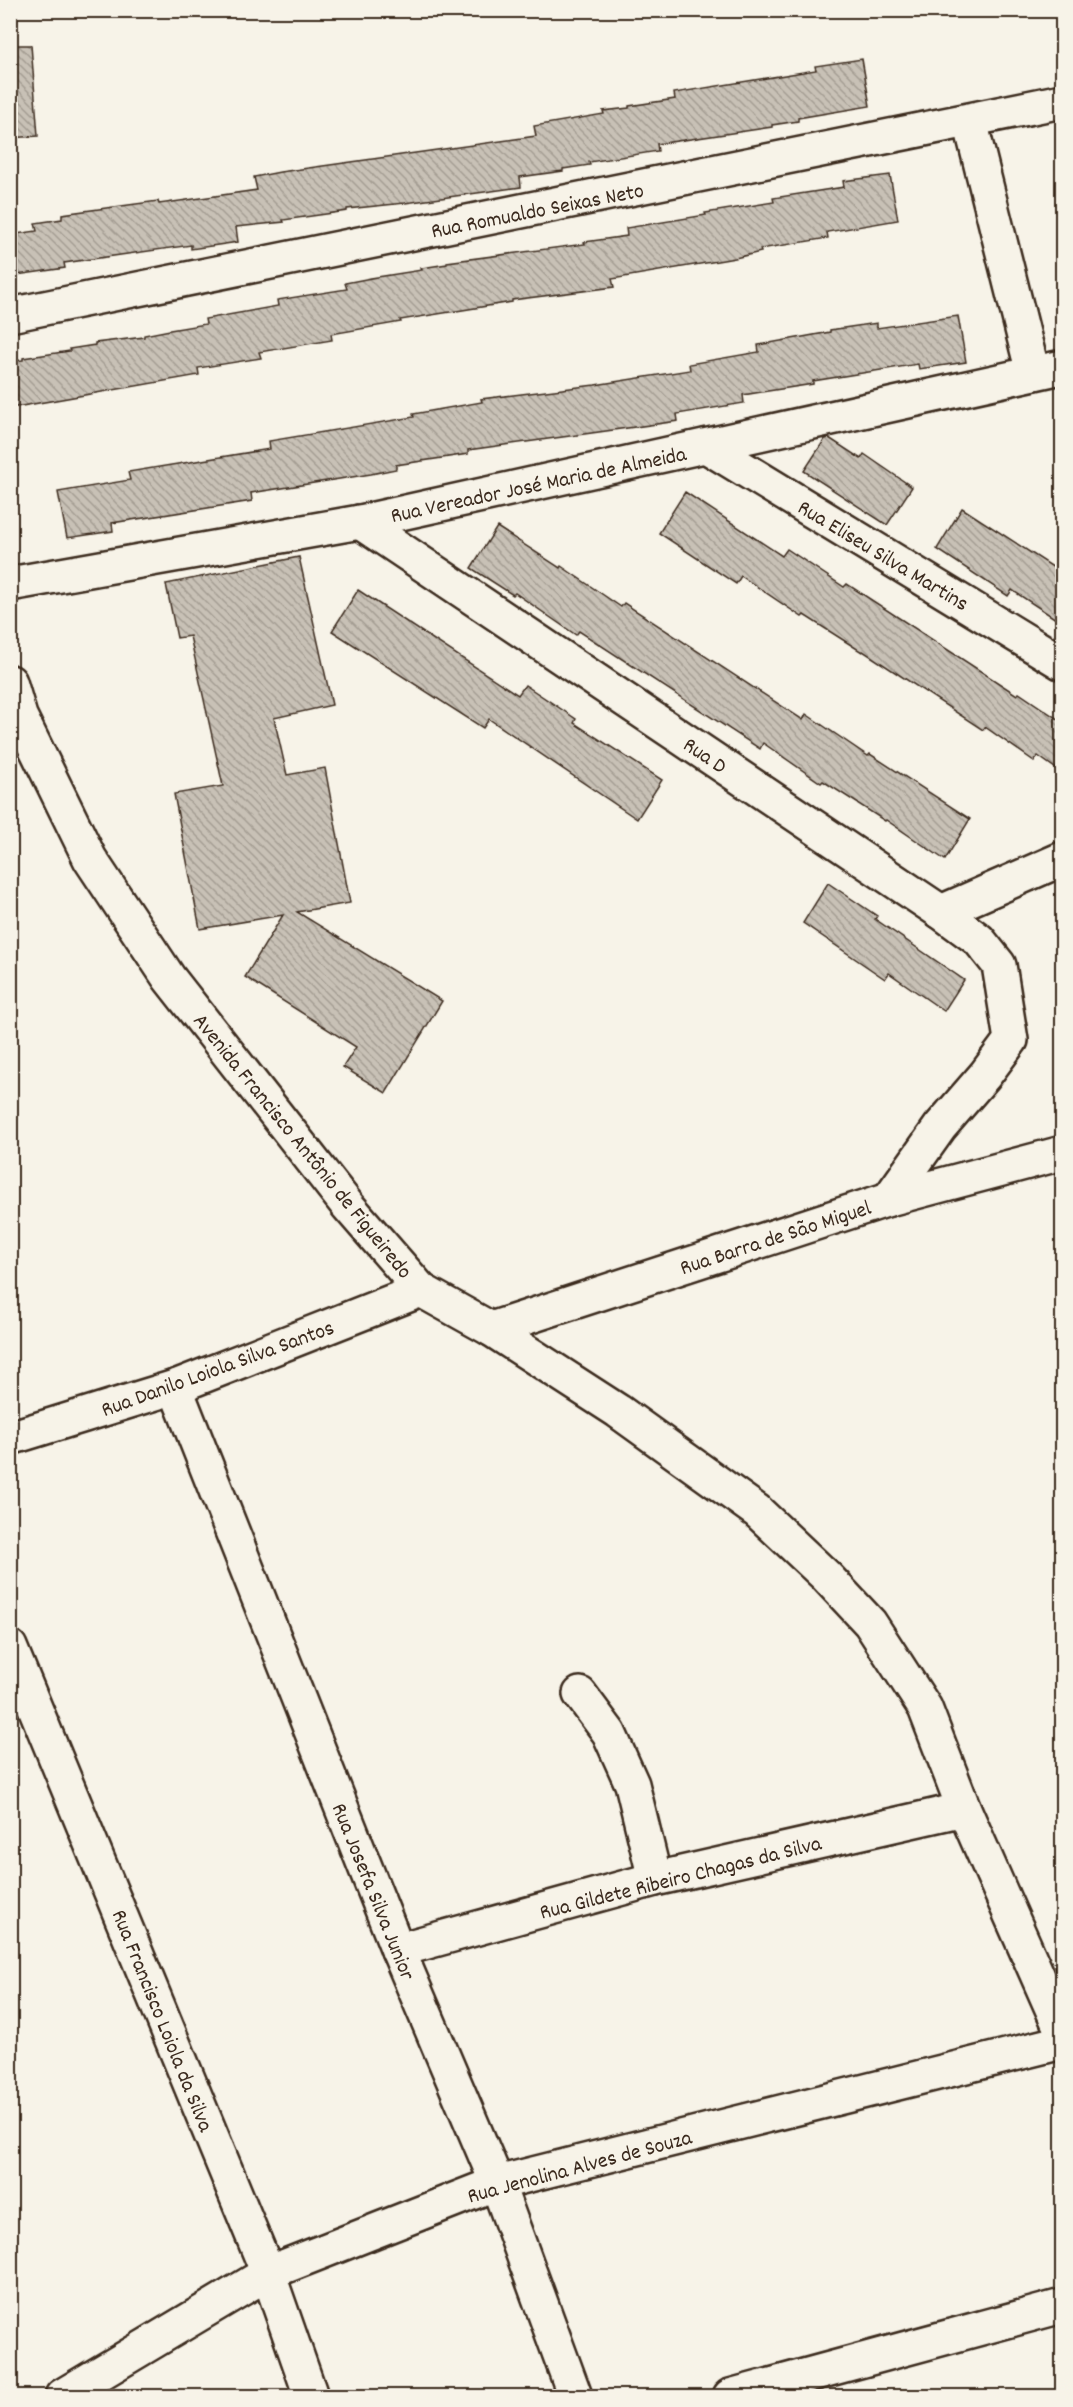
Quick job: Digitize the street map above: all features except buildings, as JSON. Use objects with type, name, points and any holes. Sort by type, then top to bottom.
[{"type":"street","name":"Rua Romualdo Seixas Neto","points":[[10,315],[1062,101]]},
{"type":"street","points":[[970,121],[1048,370]]},
{"type":"street","name":"Rua Vereador José Maria de Almeida","points":[[10,584],[360,522],[1048,370]]},
{"type":"street","name":"Rua Eliseu Silva Martins","points":[[706,446],[1062,663]]},
{"type":"street","name":"Rua D","points":[[360,522],[941,912],[979,940],[999,965],[1011,1040],[986,1076],[940,1127],[889,1199]]},
{"type":"street","name":"Avenida Francisco Antônio de Figueiredo","points":[[10,682],[15,722],[90,859],[169,978],[348,1206],[421,1290],[491,1329],[618,1411],[757,1511],[826,1576],[870,1623],[925,1708],[964,1809],[1062,2031]]},
{"type":"street","points":[[941,912],[1062,859]]},
{"type":"street","name":"Rua Barra de São Miguel","points":[[491,1329],[889,1199],[1062,1153]]},
{"type":"street","name":"Rua Danilo Loiola Silva Santos","points":[[10,1438],[175,1386],[421,1290]]},
{"type":"street","name":"Rua Josefa Silva Junior","points":[[175,1386],[398,1950],[497,2183],[575,2397]]},
{"type":"street","name":"Rua Francisco Loiola da Silva","points":[[10,1647],[268,2273],[311,2397]]},
{"type":"street","points":[[580,1694],[609,1733],[632,1784],[655,1879]]},
{"type":"street","name":"Rua Gildete Ribeiro Chagas da Silva","points":[[398,1950],[655,1879],[964,1809]]},
{"type":"street","name":"Rua Jenolina Alves de Souza","points":[[62,2397],[268,2273],[497,2183],[1062,2042]]},
{"type":"street","points":[[730,2397],[1062,2306]]}]
